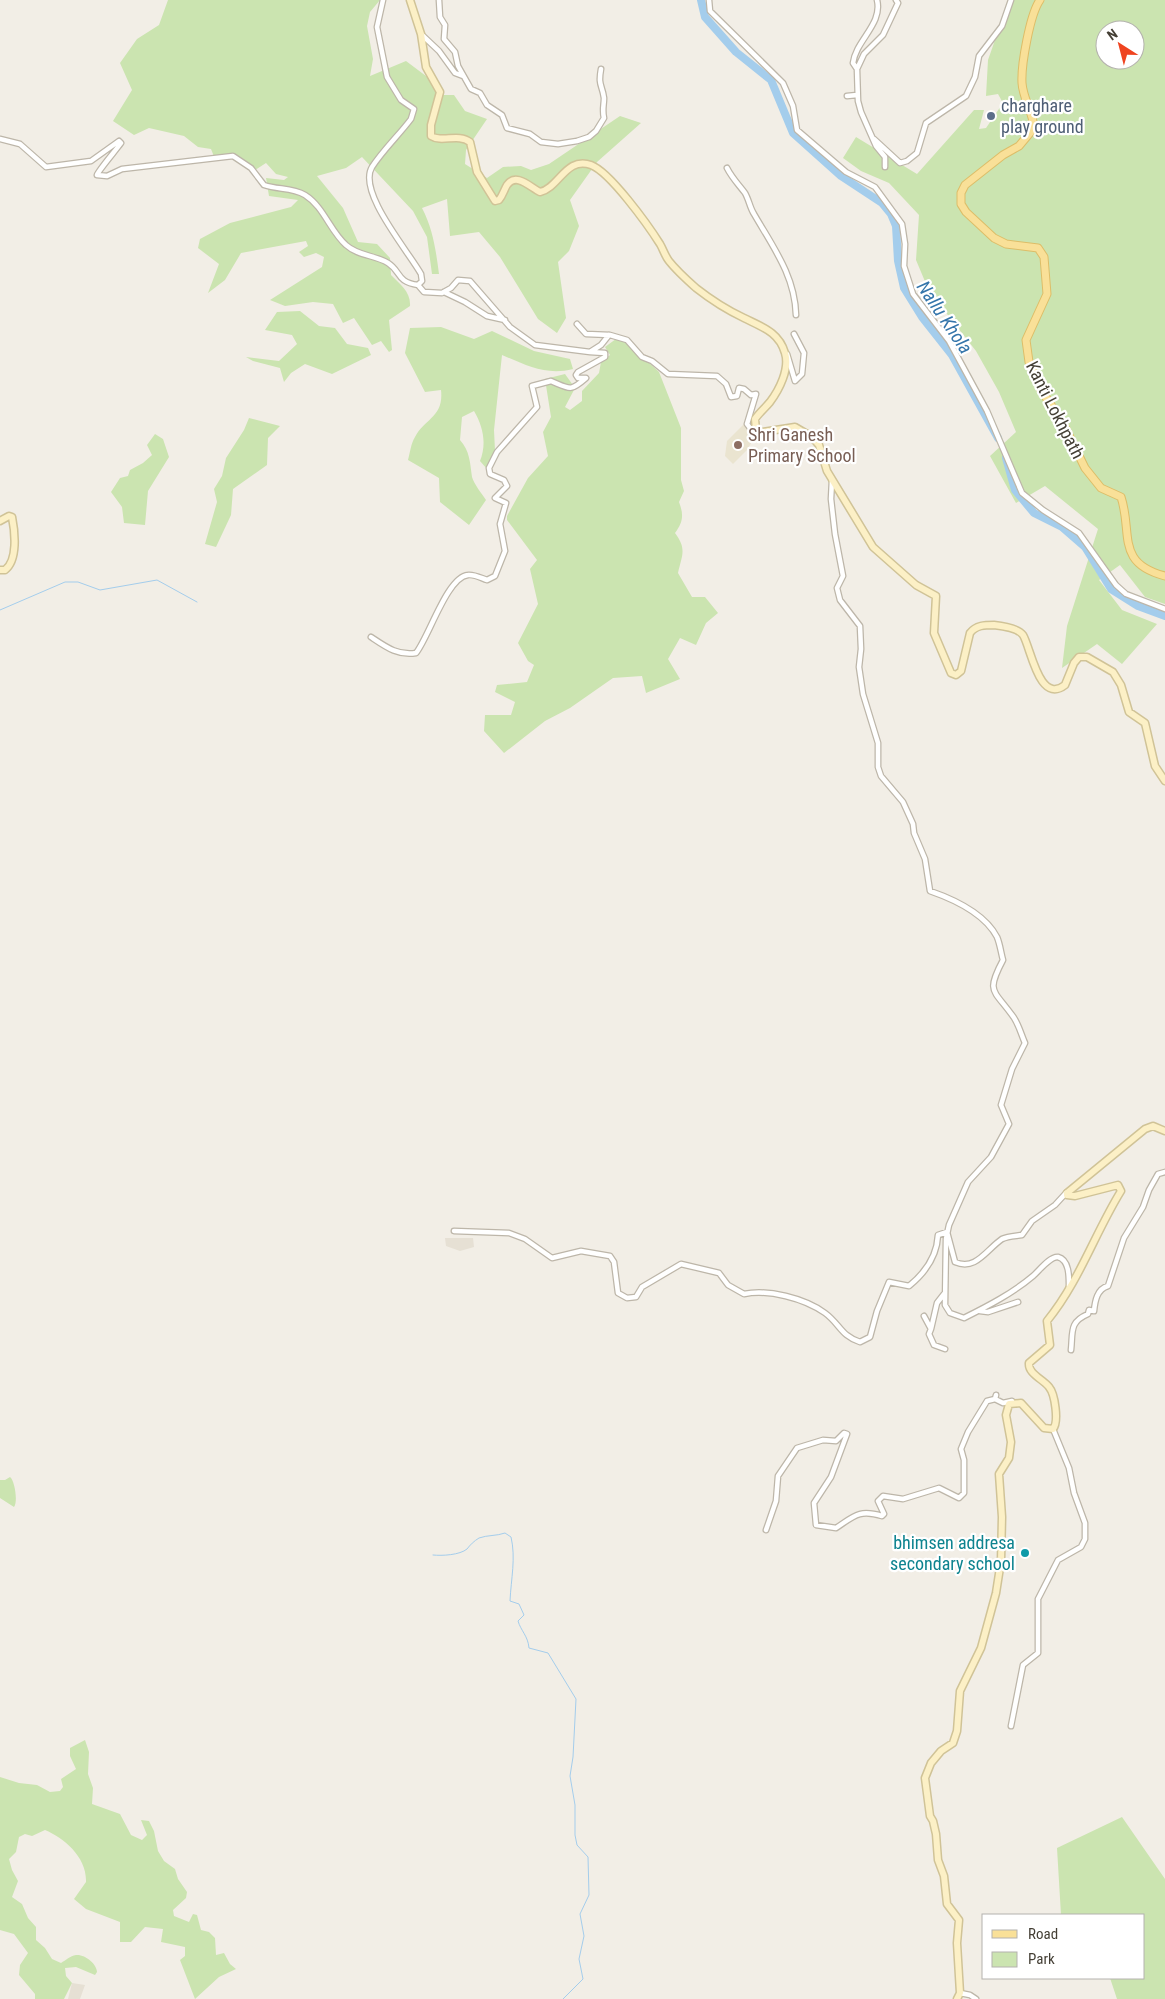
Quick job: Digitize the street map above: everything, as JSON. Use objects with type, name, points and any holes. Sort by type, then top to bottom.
[{"type":"main road","points":[[410,0],[421,34],[426,67],[440,92],[431,125],[431,136],[434,138],[462,138],[470,142],[477,172],[494,201],[499,200],[508,184],[515,179],[540,192],[569,168],[584,164],[596,167],[622,194],[659,243],[668,260],[696,288],[725,307],[773,333],[785,351],[786,368],[775,394],[755,419],[756,430],[762,432],[795,427],[805,431],[818,445],[832,480],[873,547],[916,585],[936,596],[934,633],[951,673],[956,675],[961,671],[970,633],[974,628],[983,625],[1013,629],[1022,634],[1042,681],[1050,688],[1056,689],[1065,685],[1074,663],[1079,657],[1087,657],[1103,664],[1116,677],[1129,712],[1145,723],[1150,734],[1155,766],[1165,781]]},
{"type":"main road","name":"Kanti Lokhpath","points":[[1040,0],[1029,28],[1022,84],[1034,117],[1034,128],[1019,146],[1008,151],[965,185],[961,193],[961,204],[966,212],[994,238],[1006,244],[1038,248],[1044,257],[1047,294],[1026,340],[1028,362],[1041,390],[1063,423],[1085,468],[1101,488],[1121,497],[1125,535],[1138,563],[1152,573],[1165,576]]},
{"type":"main road","points":[[0,521],[9,516],[12,517],[16,539],[10,566],[6,570],[0,570]]},
{"type":"main road","points":[[958,1996],[958,1918],[947,1904],[944,1876],[938,1860],[936,1834],[930,1816],[925,1778],[931,1763],[941,1751],[953,1743],[957,1731],[960,1692],[981,1648],[996,1593],[1001,1560],[1002,1517],[999,1474],[1009,1458],[1011,1442],[1006,1414],[1009,1404],[1021,1403],[1044,1428],[1053,1429],[1057,1418],[1050,1388],[1031,1371],[1029,1363],[1050,1345],[1048,1321],[1094,1246],[1103,1220],[1121,1190],[1118,1185],[1075,1196],[1067,1195],[1067,1193],[1145,1129],[1153,1126],[1165,1131]]},
{"type":"street","points":[[382,0],[377,27],[387,77],[401,100],[414,109],[411,119],[371,169],[371,189],[380,212],[420,274],[422,281],[418,285]]},
{"type":"street","points":[[439,0],[440,17],[445,25],[444,39],[455,52],[456,61],[463,76],[471,89],[484,97],[487,105],[502,115],[507,128],[551,144],[577,141],[596,131],[604,118],[602,108],[604,98],[598,84],[601,69]]},
{"type":"street","points":[[709,0],[710,11],[783,83],[793,106],[797,130],[846,172],[875,187],[902,224],[905,244],[904,266],[913,294],[949,341],[987,411],[1022,493],[1036,505],[1079,532],[1121,590],[1165,609]]},
{"type":"street","points":[[857,69],[853,63],[854,55],[872,26],[879,9],[877,0]]},
{"type":"street","points":[[885,166],[885,157],[876,146],[861,112],[857,95],[857,69],[864,54],[883,36],[898,2],[896,0]]},
{"type":"street","points":[[874,139],[900,163],[907,161],[917,153],[926,123],[966,96],[975,76],[980,56],[1002,26],[1011,0]]},
{"type":"street","points":[[421,34],[439,51],[455,73],[463,76]]},
{"type":"street","points":[[847,96],[857,95]]},
{"type":"street","points":[[0,139],[20,144],[46,167],[91,161],[119,141],[121,143],[108,162],[98,170],[97,175],[102,176],[107,176],[122,169],[233,156],[250,168],[264,185],[295,190],[307,196],[324,216],[337,236],[349,248],[387,262],[406,283],[418,285],[424,292],[444,292],[465,302],[487,316],[506,320]]},
{"type":"street","points":[[727,168],[734,182],[745,193],[791,280],[796,315]]},
{"type":"street","points":[[372,637],[396,652],[406,655],[416,653],[423,645],[427,630],[441,608],[445,595],[460,578],[469,575],[487,580],[495,576],[505,551],[500,524],[506,503],[495,498],[506,486],[504,480],[490,474],[489,468],[497,452],[537,407],[532,386],[551,380],[570,389],[574,388],[586,378],[578,378],[576,375],[578,372],[605,357],[605,354],[535,345],[514,330],[470,281],[458,280],[451,288],[444,292]]},
{"type":"street","points":[[576,324],[586,334],[610,335],[627,340],[642,357],[652,361],[668,374],[717,376],[726,384],[731,397],[737,396],[739,388],[744,389],[750,395],[756,394],[747,424],[750,428],[756,430]]},
{"type":"street","points":[[785,351],[790,358],[795,381],[802,374],[804,353],[794,334]]},
{"type":"street","points":[[590,352],[601,345],[610,335]]},
{"type":"street","points":[[832,480],[831,499],[834,526],[843,576],[837,588],[840,600],[860,626],[861,649],[859,667],[863,694],[878,743],[877,761],[881,776],[903,802],[913,824],[914,833],[925,859],[930,891],[953,899],[984,922],[997,937],[1003,960],[993,979],[994,994],[1014,1016],[1025,1044],[1012,1069],[1001,1104],[1009,1124],[991,1157],[968,1182],[947,1232],[945,1305],[950,1313],[964,1318],[980,1311],[1032,1277],[1053,1258],[1058,1257],[1064,1261],[1068,1272],[1068,1288]]},
{"type":"street","points":[[1071,1350],[1076,1319],[1088,1314],[1089,1310],[1094,1311],[1096,1297],[1104,1287],[1108,1286],[1124,1238],[1143,1207],[1149,1190],[1158,1174],[1165,1172]]},
{"type":"street","points":[[947,1232],[955,1262],[964,1266],[976,1263],[1005,1238],[1022,1235],[1032,1220],[1055,1205],[1067,1193]]},
{"type":"street","points":[[454,1231],[510,1233],[525,1238],[552,1258],[581,1251],[610,1256],[614,1262],[618,1293],[627,1298],[636,1297],[642,1287],[681,1264],[710,1270],[719,1273],[728,1285],[744,1294],[768,1293],[809,1304],[826,1314],[848,1338],[860,1342],[870,1337],[877,1311],[889,1282],[909,1286],[925,1274],[936,1250],[938,1235],[947,1232]]},
{"type":"street","points":[[944,1294],[937,1303],[929,1334],[934,1345],[945,1349]]},
{"type":"street","points":[[980,1311],[988,1312],[1018,1302]]},
{"type":"street","points":[[924,1316],[931,1329]]},
{"type":"street","points":[[766,1530],[776,1501],[778,1476],[797,1448],[823,1440],[836,1441],[844,1433],[847,1434],[831,1477],[814,1503],[816,1524],[836,1528],[859,1512],[870,1512],[882,1516],[884,1514],[878,1502],[883,1496],[903,1499],[939,1488],[959,1498],[964,1494],[964,1460],[961,1449],[968,1432],[987,1402],[995,1397],[1003,1402],[1021,1403]]},
{"type":"street","points":[[1010,1726],[1023,1665],[1038,1653],[1038,1599],[1058,1560],[1081,1547],[1085,1539],[1084,1524],[1074,1493],[1069,1468],[1053,1429]]},
{"type":"street","points":[[958,1996],[970,1995],[976,1999]]},
{"type":"shaded area","name":"Shri Ganesh Primary School","points":[[744,424],[756,433],[748,449],[733,464],[725,456],[727,441]]},
{"type":"shaded area","points":[[445,1238],[473,1238],[474,1247],[460,1251],[446,1246]]},
{"type":"shaded area","points":[[72,1983],[85,1985],[80,1999],[68,1999]]},
{"type":"green space","points":[[168,0],[380,0],[370,12],[367,26],[373,59],[370,76],[406,61],[430,79],[440,95],[454,95],[465,111],[487,119],[466,150],[465,164],[487,178],[503,167],[521,166],[531,170],[549,164],[620,116],[641,123],[597,162],[570,200],[579,226],[569,251],[558,262],[566,318],[557,333],[538,319],[500,257],[479,232],[450,236],[447,199],[422,208],[431,232],[437,257],[439,274],[432,274],[427,237],[413,211],[362,157],[346,168],[317,176],[343,208],[358,242],[377,244],[390,258],[391,275],[409,297],[410,306],[389,320],[392,350],[389,352],[381,341],[372,345],[354,318],[343,323],[333,304],[313,302],[285,306],[270,300],[322,267],[324,257],[316,253],[304,257],[299,252],[308,246],[306,241],[241,253],[225,280],[208,293],[219,264],[198,248],[200,239],[230,223],[291,207],[298,200],[269,196],[266,178],[284,180],[288,177],[276,174],[266,163],[252,172],[244,161],[233,154],[215,159],[211,149],[198,147],[184,136],[149,128],[134,135],[113,121],[132,90],[120,63],[137,39],[159,25]]},
{"type":"green space","points":[[1009,0],[1165,0],[1165,604],[1145,597],[1120,565],[1099,580],[1122,610],[1157,624],[1122,664],[1097,644],[1062,668],[1067,626],[1098,529],[1045,486],[1016,503],[990,456],[1016,432],[999,392],[976,351],[929,291],[916,260],[919,215],[889,183],[861,171],[843,158],[856,137],[917,174],[974,110],[984,110],[979,129],[986,128],[1003,103],[998,94],[986,96],[988,60]]},
{"type":"green space","points":[[300,311],[319,326],[335,328],[347,344],[368,348],[371,355],[332,374],[305,364],[291,373],[284,382],[280,368],[253,361],[246,357],[279,361],[297,344],[292,335],[265,330],[277,312]]},
{"type":"green space","points":[[441,327],[474,339],[492,331],[534,351],[570,359],[573,369],[563,371],[545,370],[528,366],[502,355],[494,430],[495,451],[487,469],[480,461],[484,442],[482,429],[477,417],[474,411],[462,417],[460,440],[468,453],[473,480],[486,500],[469,525],[440,502],[439,478],[408,460],[414,439],[437,412],[441,399],[441,390],[425,392],[405,353],[410,328]]},
{"type":"green space","points":[[620,336],[659,372],[681,428],[681,480],[684,491],[679,502],[682,518],[675,533],[682,548],[678,573],[692,597],[705,597],[718,613],[706,623],[696,645],[680,638],[668,659],[680,679],[646,693],[642,676],[613,678],[570,708],[545,721],[504,753],[484,731],[485,715],[511,715],[515,702],[495,692],[497,685],[527,682],[534,665],[528,661],[518,643],[538,604],[530,569],[537,560],[507,520],[507,516],[528,478],[548,456],[543,432],[551,417],[545,379],[565,374],[575,388],[565,407],[570,410],[582,401],[582,391],[599,373],[601,362],[610,355],[605,347]]},
{"type":"green space","points":[[249,418],[280,426],[268,438],[267,465],[233,489],[231,515],[216,547],[205,544],[217,502],[214,489],[222,476],[226,458],[244,430]]},
{"type":"green space","points":[[155,434],[163,439],[169,457],[148,491],[145,525],[124,523],[122,507],[111,492],[120,478],[128,476],[130,470],[143,463],[152,455],[147,445]]},
{"type":"green space","points":[[10,1477],[15,1492],[16,1501],[14,1507],[0,1498],[0,1480]]},
{"type":"green space","points":[[85,1740],[89,1752],[88,1774],[93,1788],[92,1804],[120,1814],[131,1835],[142,1840],[147,1835],[141,1820],[149,1821],[154,1831],[158,1851],[164,1861],[175,1869],[178,1879],[187,1892],[186,1898],[173,1910],[174,1916],[189,1922],[193,1914],[197,1915],[201,1930],[209,1932],[215,1938],[216,1955],[224,1953],[230,1964],[236,1969],[219,1977],[195,1999],[180,1960],[185,1956],[185,1947],[161,1942],[163,1929],[145,1927],[131,1942],[120,1942],[120,1922],[86,1909],[74,1899],[86,1882],[83,1864],[67,1843],[45,1830],[32,1836],[25,1834],[19,1837],[16,1852],[9,1859],[18,1881],[12,1897],[22,1904],[28,1918],[36,1927],[36,1940],[45,1948],[52,1959],[61,1963],[70,1957],[83,1956],[93,1963],[97,1972],[95,1975],[76,1967],[65,1968],[66,1976],[72,1983],[64,1999],[35,1999],[35,1994],[19,1975],[20,1965],[28,1953],[14,1934],[0,1930],[0,1777],[19,1783],[37,1785],[50,1792],[60,1791],[63,1787],[61,1779],[76,1769],[70,1756],[70,1748]]},
{"type":"green space","points":[[1122,1817],[1165,1879],[1165,1999],[1117,1999],[1110,1979],[1145,1979],[1145,1914],[1061,1914],[1057,1848]]},
{"type":"waterway","name":"Nallu Khola","points":[[701,0],[705,17],[736,52],[771,80],[793,133],[841,176],[882,203],[891,214],[896,226],[898,261],[904,288],[922,317],[952,355],[998,438]]},
{"type":"waterway","name":"Nallu Khola","points":[[1006,458],[1015,490],[1034,513],[1062,527],[1085,547],[1111,589],[1138,606],[1165,616]]},
{"type":"waterway","points":[[0,610],[65,582],[78,582],[100,590],[157,580],[197,602]]},
{"type":"waterway","points":[[433,1555],[460,1553],[482,1537],[505,1533],[511,1537],[513,1561],[510,1601],[519,1604],[524,1615],[518,1621],[519,1625],[529,1648],[548,1653],[576,1699],[573,1757],[570,1776],[575,1805],[577,1845],[588,1857],[589,1895],[580,1914],[584,1936],[579,1959],[583,1979],[563,1999]]},
{"type":"place","name":"charghare play ground","points":[[991,116]]},
{"type":"place","name":"Shri Ganesh Primary School","points":[[738,445]]},
{"type":"place","name":"bhimsen addresa secondary school","points":[[1025,1553]]}]
